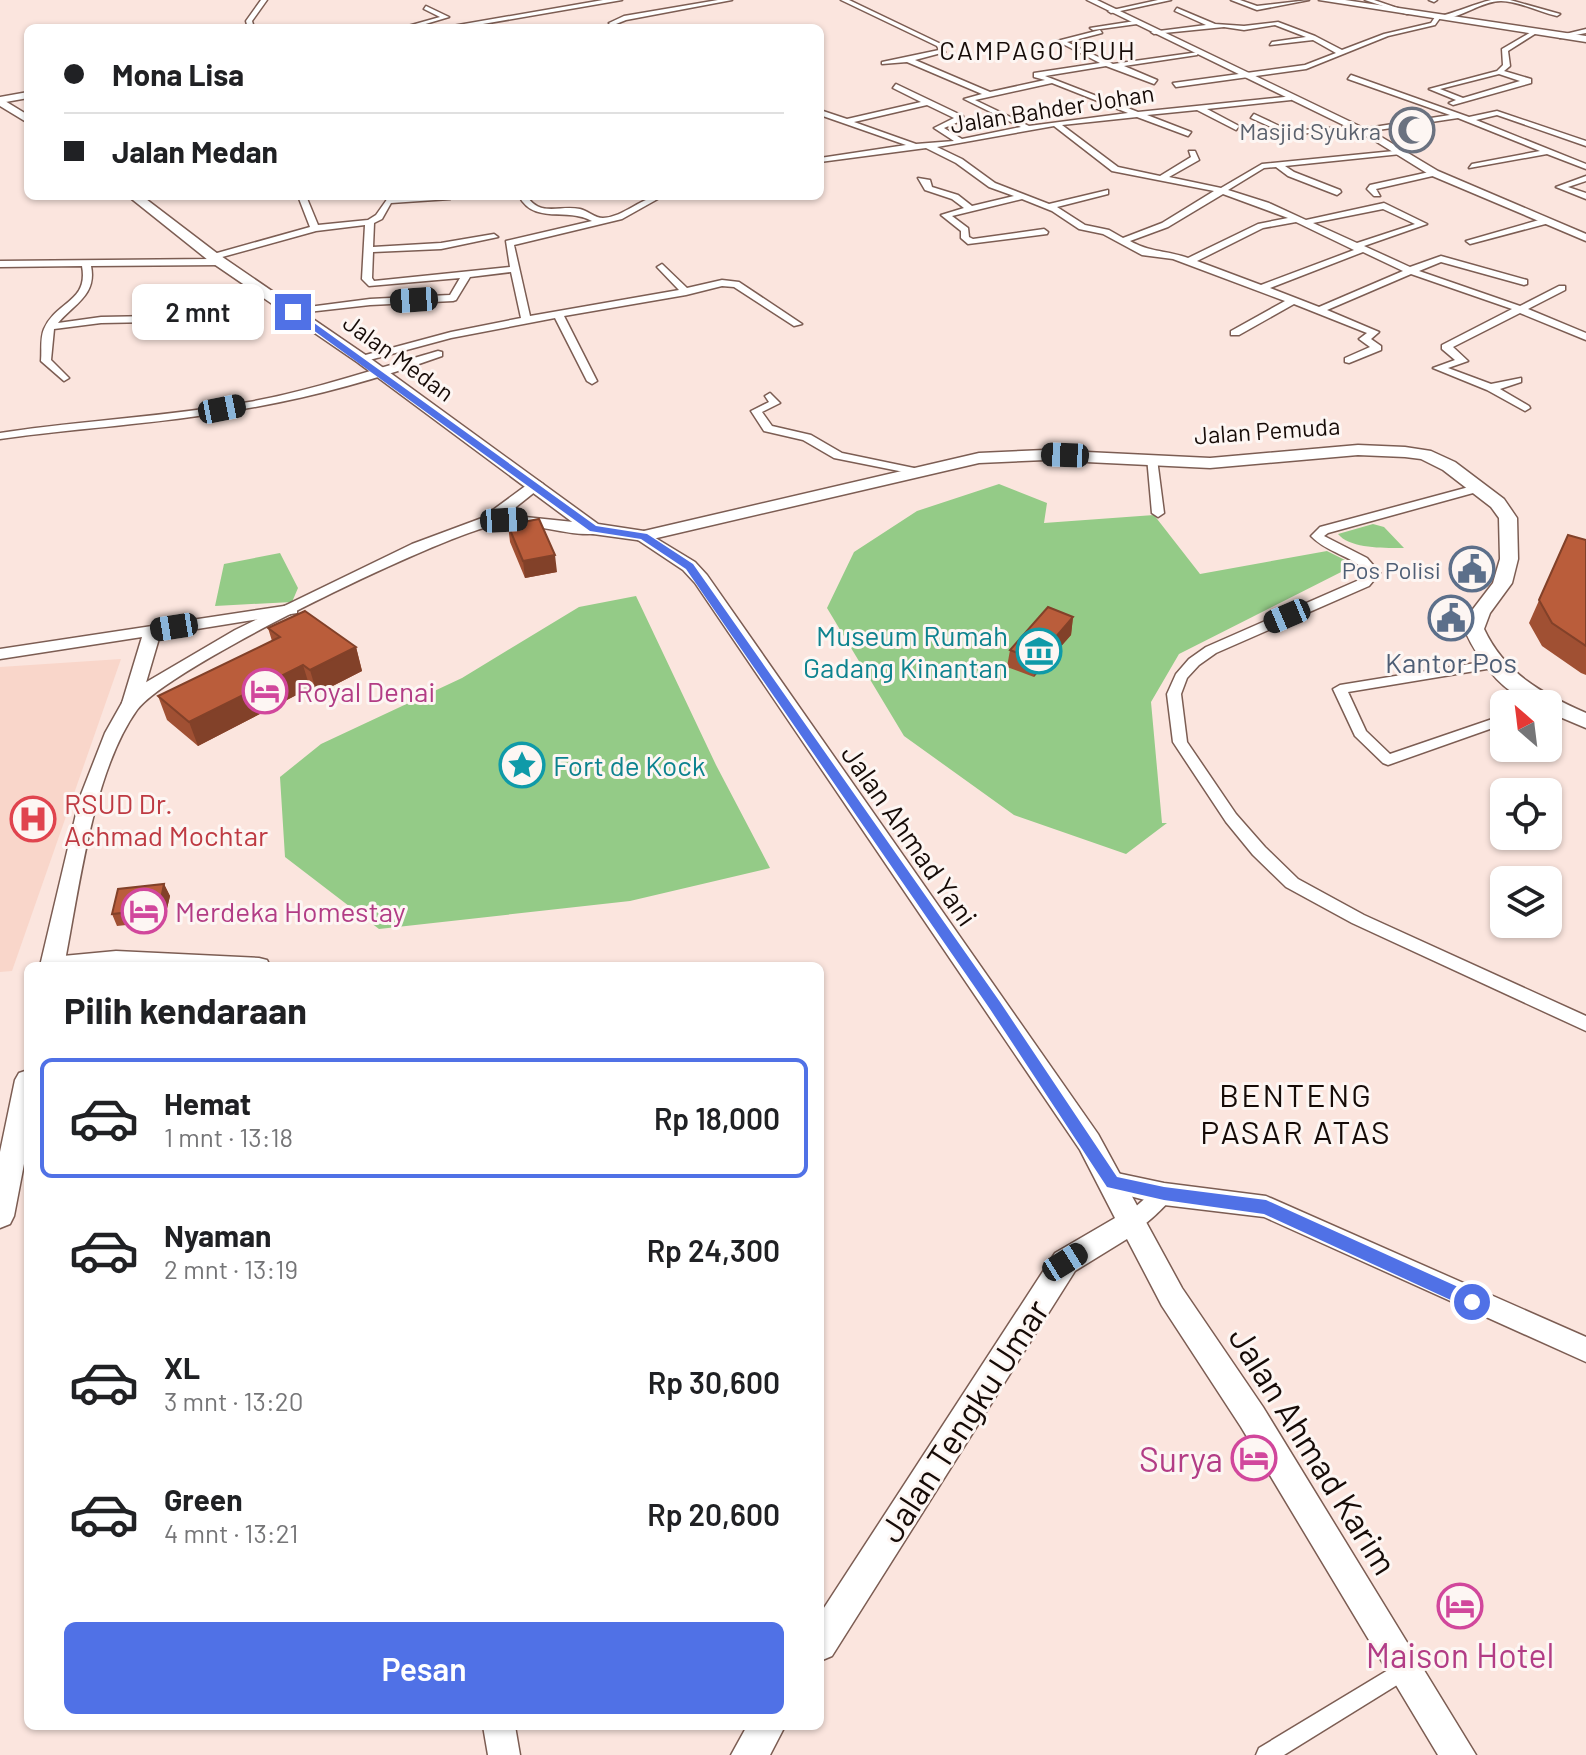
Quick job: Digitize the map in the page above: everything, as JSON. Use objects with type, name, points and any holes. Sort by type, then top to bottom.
[{"type":"highway","points":[[1324,0],[1586,39]]},
{"type":"main road","points":[[0,101],[24,117]]},
{"type":"main road","name":"Jalan Medan","points":[[139,200],[217,260],[362,359],[593,529],[644,536]]},
{"type":"main road","name":"Jalan Pemuda","points":[[644,536],[979,458],[1023,455],[1210,463],[1358,450],[1425,455],[1449,466],[1480,488],[1498,503],[1508,518],[1509,559],[1502,583],[1480,613],[1474,629],[1482,649],[1522,690]]},
{"type":"main road","points":[[53,962],[101,764],[131,703],[200,657],[373,568],[488,521],[535,484]]},
{"type":"main road","points":[[488,521],[521,519],[593,529]]},
{"type":"main road","name":"Jalan Ahmad Yani","points":[[644,536],[689,566],[701,579],[1046,1080],[1112,1182]]},
{"type":"main road","name":"Jalan Pemuda","points":[[1562,711],[1586,721]]},
{"type":"main road","points":[[0,1216],[10,1120],[24,1089]]},
{"type":"main road","name":"Jalan Ahmad Karim","points":[[1112,1182],[1172,1297],[1252,1417],[1458,1755]]},
{"type":"main road","name":"Jalan Tengku Umar","points":[[824,1638],[1065,1262],[1132,1222]]},
{"type":"main road","points":[[749,1755],[765,1730]]},
{"type":"street","points":[[250,24],[264,0]]},
{"type":"street","points":[[470,24],[618,0]]},
{"type":"street","points":[[613,24],[624,18],[729,0]]},
{"type":"street","points":[[844,0],[939,45],[943,51],[884,63]]},
{"type":"street","points":[[1091,0],[1358,129],[1434,173],[1586,238]]},
{"type":"street","points":[[1111,11],[1168,0]]},
{"type":"street","points":[[1234,0],[1257,8],[1306,0]]},
{"type":"street","points":[[1368,0],[1410,14]]},
{"type":"street","points":[[1176,85],[1306,67],[1382,37],[1433,24],[1440,18],[1484,2],[1501,0],[1557,14]]},
{"type":"street","points":[[1461,3],[1472,6]]},
{"type":"street","points":[[419,24],[446,17],[426,8]]},
{"type":"street","points":[[1177,10],[1213,26]]},
{"type":"street","points":[[1135,23],[1060,41],[1106,64],[1154,82]]},
{"type":"street","points":[[1154,32],[1213,26],[1244,28],[1276,23],[1313,37],[1342,53]]},
{"type":"street","points":[[1560,36],[1586,31]]},
{"type":"street","points":[[1463,100],[1433,89],[1499,72],[1507,66],[1504,50],[1507,46],[1535,32]]},
{"type":"street","points":[[1272,44],[1313,37]]},
{"type":"street","points":[[1116,66],[1197,53]]},
{"type":"street","points":[[908,60],[989,94]]},
{"type":"street","points":[[1106,64],[1037,75],[1188,134]]},
{"type":"street","points":[[1440,108],[1528,81],[1499,72]]},
{"type":"street","points":[[1351,77],[1464,117],[1586,167]]},
{"type":"street","points":[[958,101],[1052,81]]},
{"type":"street","points":[[896,86],[960,118],[938,128],[962,142]]},
{"type":"street","points":[[0,101],[24,96]]},
{"type":"street","name":"Jalan Bahder Johan","points":[[824,159],[962,142],[1055,123],[1291,98]]},
{"type":"street","points":[[968,99],[1028,128]]},
{"type":"street","points":[[847,121],[947,103]]},
{"type":"street","points":[[1198,107],[1236,128]]},
{"type":"street","points":[[824,113],[917,147]]},
{"type":"street","points":[[1254,116],[1289,133],[1358,129],[1497,113],[1586,144]]},
{"type":"street","points":[[1055,123],[1115,169],[1220,190],[1304,220],[1410,271],[1583,334]]},
{"type":"street","points":[[928,146],[959,161],[992,185],[1018,198],[1047,207],[1080,226],[1101,230],[1145,253],[1174,256],[1374,332],[1364,339],[1377,348],[1349,360]]},
{"type":"street","points":[[1122,241],[1165,225],[1258,167],[1401,152]]},
{"type":"street","points":[[1472,166],[1546,152]]},
{"type":"street","points":[[1162,178],[1196,158],[1192,153]]},
{"type":"street","points":[[1565,159],[1586,153]]},
{"type":"street","points":[[1277,164],[1291,174],[1337,192]]},
{"type":"street","points":[[1377,194],[1371,189],[1373,187],[1434,173]]},
{"type":"street","points":[[1586,178],[1560,187],[1586,196]]},
{"type":"street","points":[[921,180],[927,182],[928,188],[955,197],[970,209]]},
{"type":"street","points":[[1047,207],[1105,192]]},
{"type":"street","points":[[1018,198],[945,215],[965,230],[965,238],[971,242],[1044,232]]},
{"type":"street","points":[[304,200],[315,228]]},
{"type":"street","points":[[0,264],[217,260],[315,228],[370,222],[379,217],[388,201],[400,200]]},
{"type":"street","points":[[525,200],[537,212],[578,211],[600,222]]},
{"type":"street","points":[[483,226],[494,237],[509,243],[619,217],[651,200]]},
{"type":"street","points":[[1188,262],[1256,228],[1384,206],[1423,224],[1260,289]]},
{"type":"street","points":[[1470,241],[1546,221]]},
{"type":"street","points":[[370,222],[367,279],[372,284],[516,269]]},
{"type":"street","points":[[368,250],[405,245],[434,246],[494,237]]},
{"type":"street","points":[[509,243],[526,319]]},
{"type":"street","points":[[1319,310],[1441,259],[1524,282]]},
{"type":"street","points":[[64,378],[46,361],[50,327],[87,290],[91,278],[86,263]]},
{"type":"street","points":[[662,267],[686,292]]},
{"type":"street","points":[[293,312],[370,302],[453,298],[466,276]]},
{"type":"street","points":[[362,359],[422,341],[526,319],[722,283],[736,284],[797,324]]},
{"type":"street","points":[[1525,408],[1491,388],[1439,369],[1439,366],[1463,361],[1446,347],[1562,288]]},
{"type":"street","points":[[50,327],[101,320],[154,319],[267,294]]},
{"type":"street","points":[[1235,333],[1292,301]]},
{"type":"street","points":[[559,315],[592,381]]},
{"type":"street","points":[[0,436],[60,426],[204,412],[383,375],[438,354]]},
{"type":"street","points":[[1491,388],[1517,380]]},
{"type":"street","points":[[770,396],[775,403],[756,411],[768,429],[807,437],[838,456],[914,471]]},
{"type":"street","points":[[1151,459],[1158,513]]},
{"type":"street","points":[[1480,488],[1351,522],[1317,536],[1324,543],[1358,557],[1370,565],[1374,573],[1364,583],[1211,650],[1194,662],[1181,677],[1174,694],[1180,742],[1231,818],[1292,883],[1358,919],[1586,1024]]},
{"type":"street","points":[[0,654],[291,610]]},
{"type":"street","points":[[131,703],[153,630]]},
{"type":"street","points":[[1490,724],[1388,760],[1360,733],[1340,689],[1494,664]]},
{"type":"street","points":[[89,962],[116,959],[177,962]]},
{"type":"street","points":[[1112,1182],[1164,1194],[1266,1207],[1586,1350]]},
{"type":"street","points":[[1132,1222],[1164,1194]]},
{"type":"street","points":[[1266,1755],[1406,1669]]},
{"type":"street","points":[[500,1730],[504,1755]]},
{"type":"shaded area","name":"RSUD Dr. Achmad Mochtar","points":[[121,659],[12,971],[0,972],[0,667]]},
{"type":"green space","points":[[999,484],[1047,503],[1044,523],[1154,515],[1200,574],[1327,551],[1355,565],[1179,654],[1151,702],[1162,823],[1167,823],[1126,854],[1014,815],[904,736],[827,608],[854,552],[917,511]]},
{"type":"green space","points":[[1373,524],[1384,527],[1404,548],[1359,545],[1338,534]]},
{"type":"green space","points":[[280,553],[298,588],[292,602],[215,606],[224,564]]},
{"type":"green space","points":[[636,596],[716,765],[770,868],[630,901],[379,929],[285,857],[280,777],[321,744],[462,678],[579,607]]},
{"type":"building","points":[[539,519],[555,555],[523,561],[508,525]]},
{"type":"building","points":[[1568,535],[1586,540],[1586,646],[1552,623],[1539,600]]},
{"type":"building","points":[[1048,607],[1073,617],[1036,660],[1010,650]]},
{"type":"building","points":[[305,611],[356,647],[310,670],[303,665],[189,722],[158,696],[280,637],[268,628]]},
{"type":"building","points":[[164,884],[159,909],[112,914],[118,889]]},
{"type":"place","name":"Masjid Syukra","points":[[1412,130]]},
{"type":"place","name":"Pos Polisi","points":[[1472,569]]},
{"type":"place","name":"Kantor Pos","points":[[1451,618]]},
{"type":"place","name":"Museum Rumah Gadang Kinantan","points":[[1039,651]]},
{"type":"place","name":"Royal Denai","points":[[265,691]]},
{"type":"place","name":"Fort de Kock","points":[[522,765]]},
{"type":"place","name":"RSUD Dr. Achmad Mochtar","points":[[33,819]]},
{"type":"place","name":"Merdeka Homestay","points":[[144,911]]},
{"type":"place","name":"Surya","points":[[1254,1458]]},
{"type":"place","name":"Maison Hotel","points":[[1460,1606]]},
{"type":"district","name":"CAMPAGO IPUH","points":[[1038,49]]},
{"type":"district","name":"BENTENG PASAR ATAS","points":[[1296,1112]]},
{"type":"route","points":[[293,312],[535,484],[593,529],[644,536],[689,566],[701,579],[819,755],[995,1005],[1089,1142],[1112,1182],[1164,1194],[1266,1207],[1472,1302]]}]
